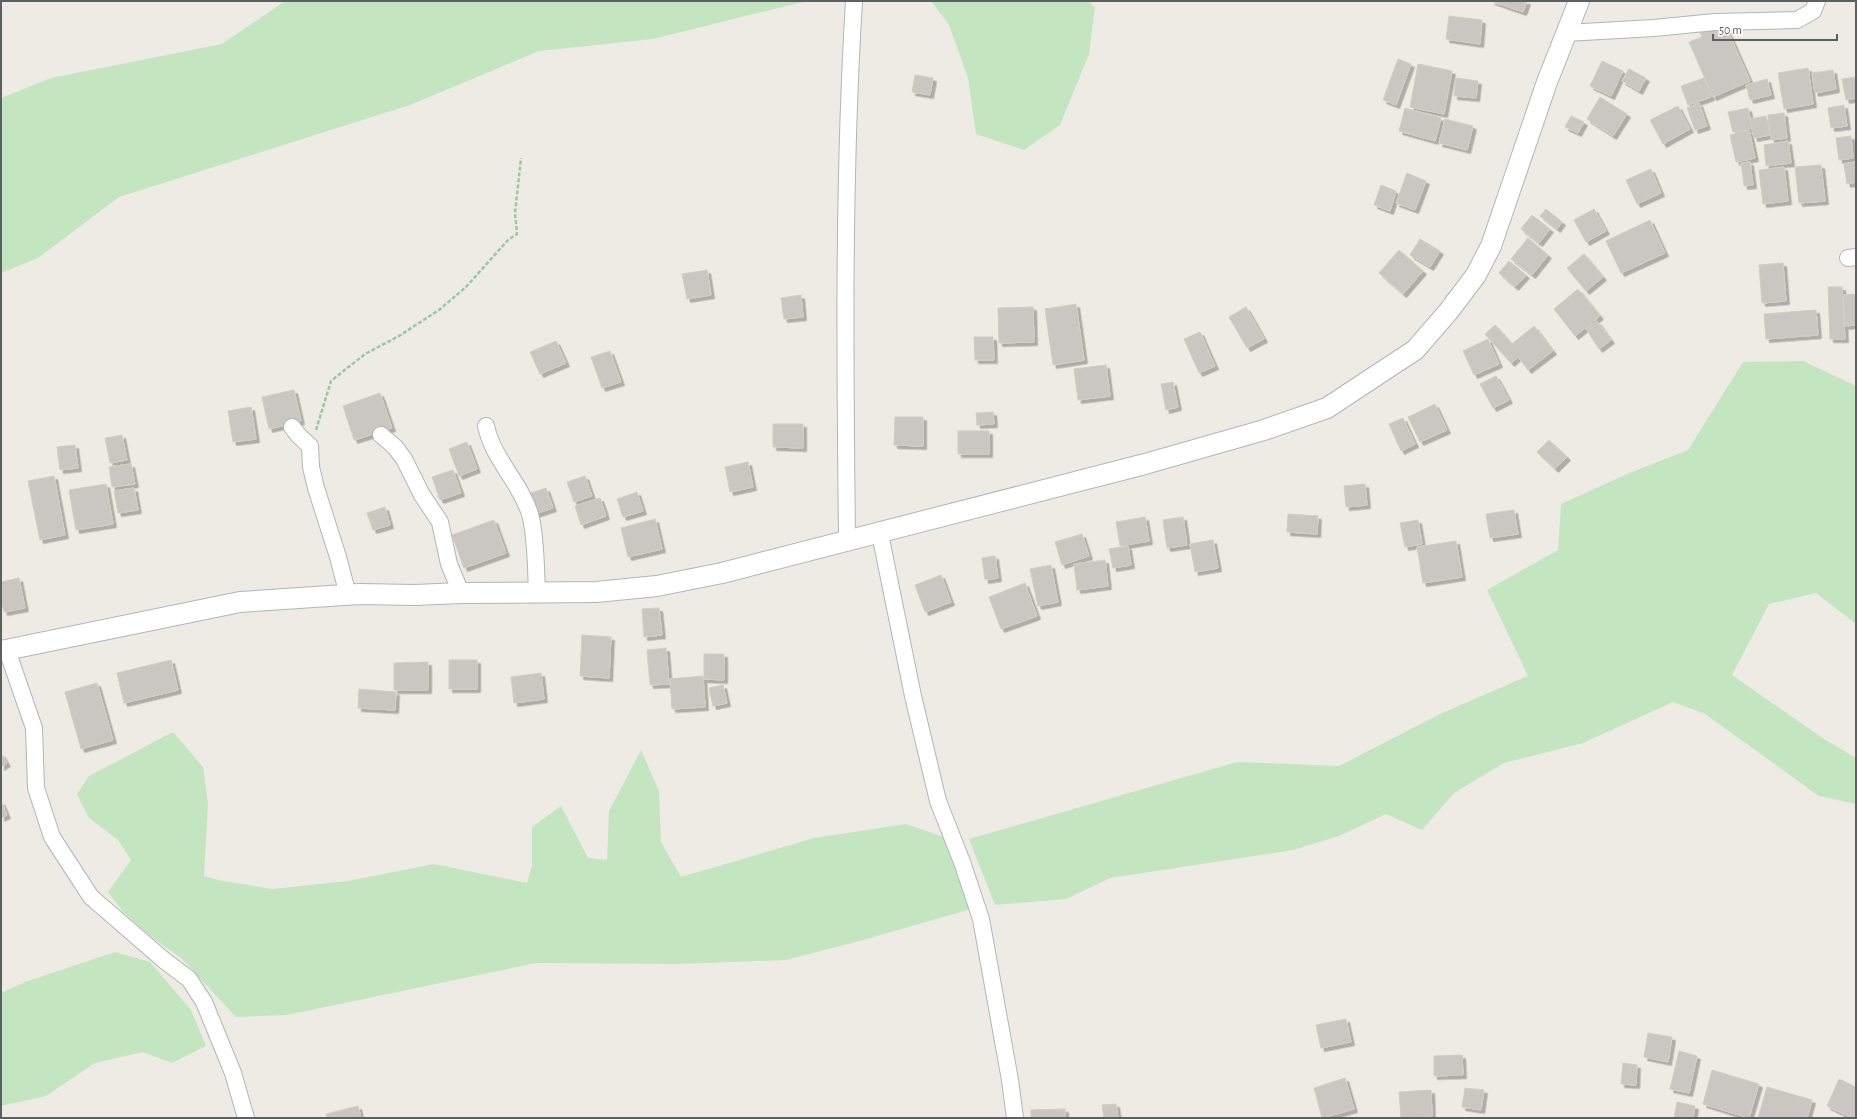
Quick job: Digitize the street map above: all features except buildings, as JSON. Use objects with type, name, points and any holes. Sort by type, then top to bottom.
[{"type":"street","points":[[847,540],[846,405],[848,186],[854,1]]},
{"type":"street","points":[[246,1118],[233,1074],[204,1002],[189,979],[165,961],[91,897],[52,836],[36,788],[34,728],[4,651],[240,602],[348,595],[596,592],[657,586],[722,573],[847,540],[880,534],[1145,464],[1264,430],[1327,408],[1415,350],[1448,312],[1476,275],[1491,246],[1547,82],[1579,1]]},
{"type":"street","points":[[1566,33],[1654,28],[1715,22],[1797,20],[1812,11],[1817,1]]},
{"type":"street","points":[[486,426],[489,439],[512,478],[530,513],[537,593]]},
{"type":"street","points":[[292,427],[310,446],[311,467],[316,488],[338,557],[348,595]]},
{"type":"street","points":[[381,435],[395,447],[404,459],[422,495],[440,522],[449,564],[461,593]]},
{"type":"street","points":[[880,534],[913,696],[938,801],[962,862],[981,919],[1010,1080],[1015,1118]]},
{"type":"path","points":[[310,446],[322,416],[331,382],[365,354],[399,336],[438,310],[466,287],[508,240],[517,234],[515,213],[521,158]]},
{"type":"green space","points":[[285,1],[807,1],[653,39],[539,51],[410,105],[119,197],[38,258],[1,273],[1,98],[51,78],[222,44]]},
{"type":"green space","points":[[931,1],[1089,1],[1095,8],[1089,54],[1060,125],[1024,150],[976,134],[968,78],[949,25]]},
{"type":"green space","points":[[1803,361],[1856,386],[1856,624],[1816,593],[1769,604],[1732,675],[1824,739],[1856,758],[1856,804],[1819,796],[1705,714],[1673,702],[1583,743],[1504,763],[1454,793],[1422,830],[1386,814],[1339,836],[1293,850],[1110,878],[1066,899],[995,905],[969,839],[1237,762],[1339,766],[1442,713],[1528,676],[1487,590],[1558,550],[1561,504],[1627,474],[1688,450],[1743,362]]},
{"type":"green space","points":[[173,732],[203,767],[208,804],[204,876],[218,880],[272,889],[348,881],[434,864],[527,883],[532,866],[532,827],[561,806],[588,858],[607,860],[609,811],[641,750],[659,791],[661,842],[681,877],[814,838],[906,824],[944,837],[971,909],[786,960],[678,964],[536,963],[287,1015],[236,1017],[181,958],[150,936],[123,912],[108,892],[131,860],[118,840],[88,817],[77,794],[89,776]]},
{"type":"green space","points":[[115,952],[150,962],[191,1010],[206,1046],[172,1063],[143,1052],[95,1063],[46,1096],[1,1106],[1,993],[25,982]]}]
